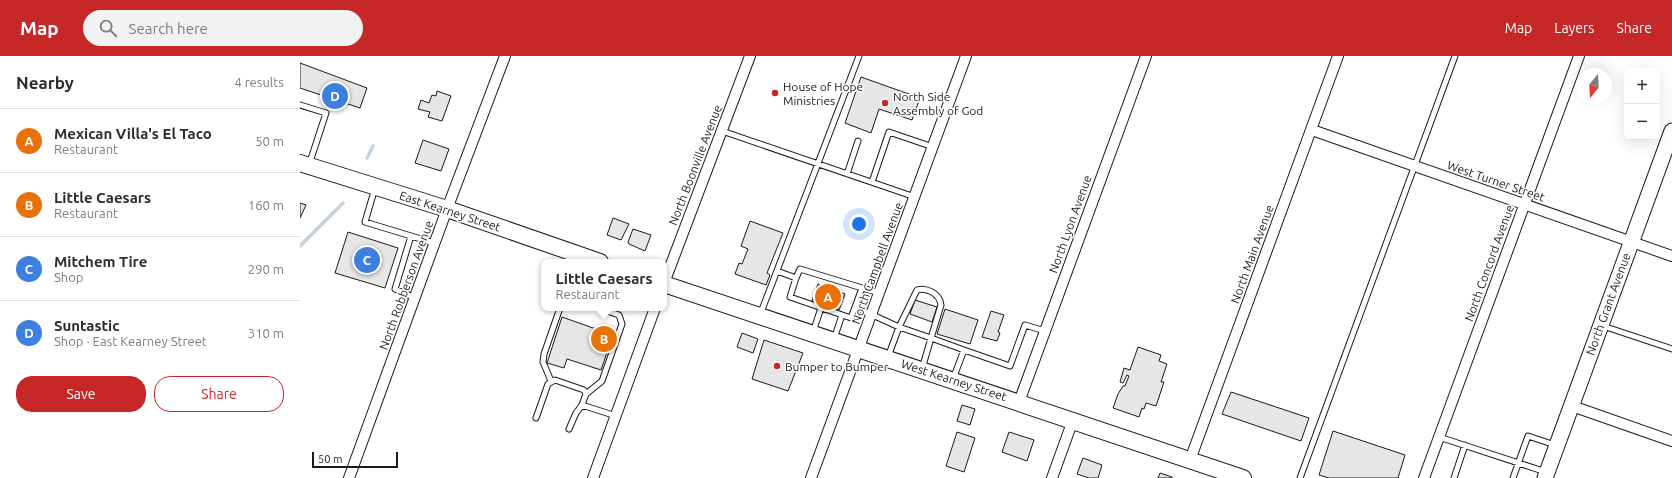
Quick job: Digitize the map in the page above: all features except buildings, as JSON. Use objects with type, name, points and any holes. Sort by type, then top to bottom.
[{"type":"main road","name":"North Grant Avenue","points":[[1546,475],[1672,131]]},
{"type":"main road","name":"East Kearney Street","points":[[304,164],[447,209],[583,259]]},
{"type":"main road","name":"West Kearney Street","points":[[667,285],[1243,478]]},
{"type":"street","name":"North Robberson Avenue","points":[[349,478],[434,243],[505,56]]},
{"type":"street","name":"North Boonville Avenue","points":[[667,276],[750,56]]},
{"type":"street","name":"North Campbell Avenue","points":[[811,478],[857,348],[880,292],[966,56]]},
{"type":"street","name":"North Lyon Avenue","points":[[1019,402],[1146,56]]},
{"type":"street","name":"North Main Avenue","points":[[1190,460],[1338,56]]},
{"type":"street","name":"North Concord Avenue","points":[[1424,478],[1579,56]]},
{"type":"street","name":"West Turner Street","points":[[1312,130],[1672,256]]},
{"type":"street","points":[[593,478],[654,311]]},
{"type":"street","points":[[1572,406],[1672,441]]},
{"type":"street","points":[[1052,478],[1072,420]]},
{"type":"lane","points":[[760,316],[859,56]]},
{"type":"lane","points":[[1300,478],[1455,56]]},
{"type":"lane","points":[[300,105],[326,113],[304,164]]},
{"type":"lane","points":[[722,131],[915,197]]},
{"type":"lane","points":[[872,182],[889,132],[933,147]]},
{"type":"lane","points":[[847,174],[858,141]]},
{"type":"lane","points":[[375,187],[365,222],[434,243]]},
{"type":"lane","points":[[411,236],[395,289],[415,298]]},
{"type":"lane","points":[[862,288],[850,318],[790,297],[800,269],[880,292]]},
{"type":"lane","points":[[777,271],[796,278]]},
{"type":"lane","points":[[888,358],[899,327],[913,295],[917,290],[922,289],[934,293],[941,300],[941,305],[921,369]]},
{"type":"lane","points":[[855,307],[899,327],[1010,366],[1025,325],[1045,331]]},
{"type":"lane","points":[[813,334],[821,308]]},
{"type":"lane","points":[[551,381],[543,362],[544,354],[559,311]]},
{"type":"lane","points":[[569,429],[586,394],[602,381],[622,324],[619,315],[607,311]]},
{"type":"lane","points":[[834,340],[842,315]]},
{"type":"lane","points":[[1601,325],[1672,349]]},
{"type":"lane","points":[[953,380],[964,350]]},
{"type":"lane","points":[[536,418],[548,384],[551,381],[555,380],[580,388],[586,394]]},
{"type":"lane","points":[[582,404],[616,416]]},
{"type":"lane","points":[[1513,478],[1528,436],[1557,446]]},
{"type":"lane","points":[[1439,437],[1519,463],[1546,475]]},
{"type":"lane","points":[[1454,478],[1465,445]]},
{"type":"waterway","points":[[367,158],[373,146]]},
{"type":"waterway","points":[[300,246],[343,203]]},
{"type":"place","name":"House of Hope Ministries","points":[[775,93]]},
{"type":"place","name":"Suntastic","points":[[335,96]]},
{"type":"place","name":"North Side Assembly of God","points":[[885,103]]},
{"type":"place","name":"Mitchem Tire","points":[[367,260]]},
{"type":"place","name":"Mexican Villa's El Taco","points":[[828,297]]},
{"type":"place","name":"Little Caesars","points":[[604,339]]},
{"type":"place","name":"Bumper to Bumper","points":[[777,366]]}]
